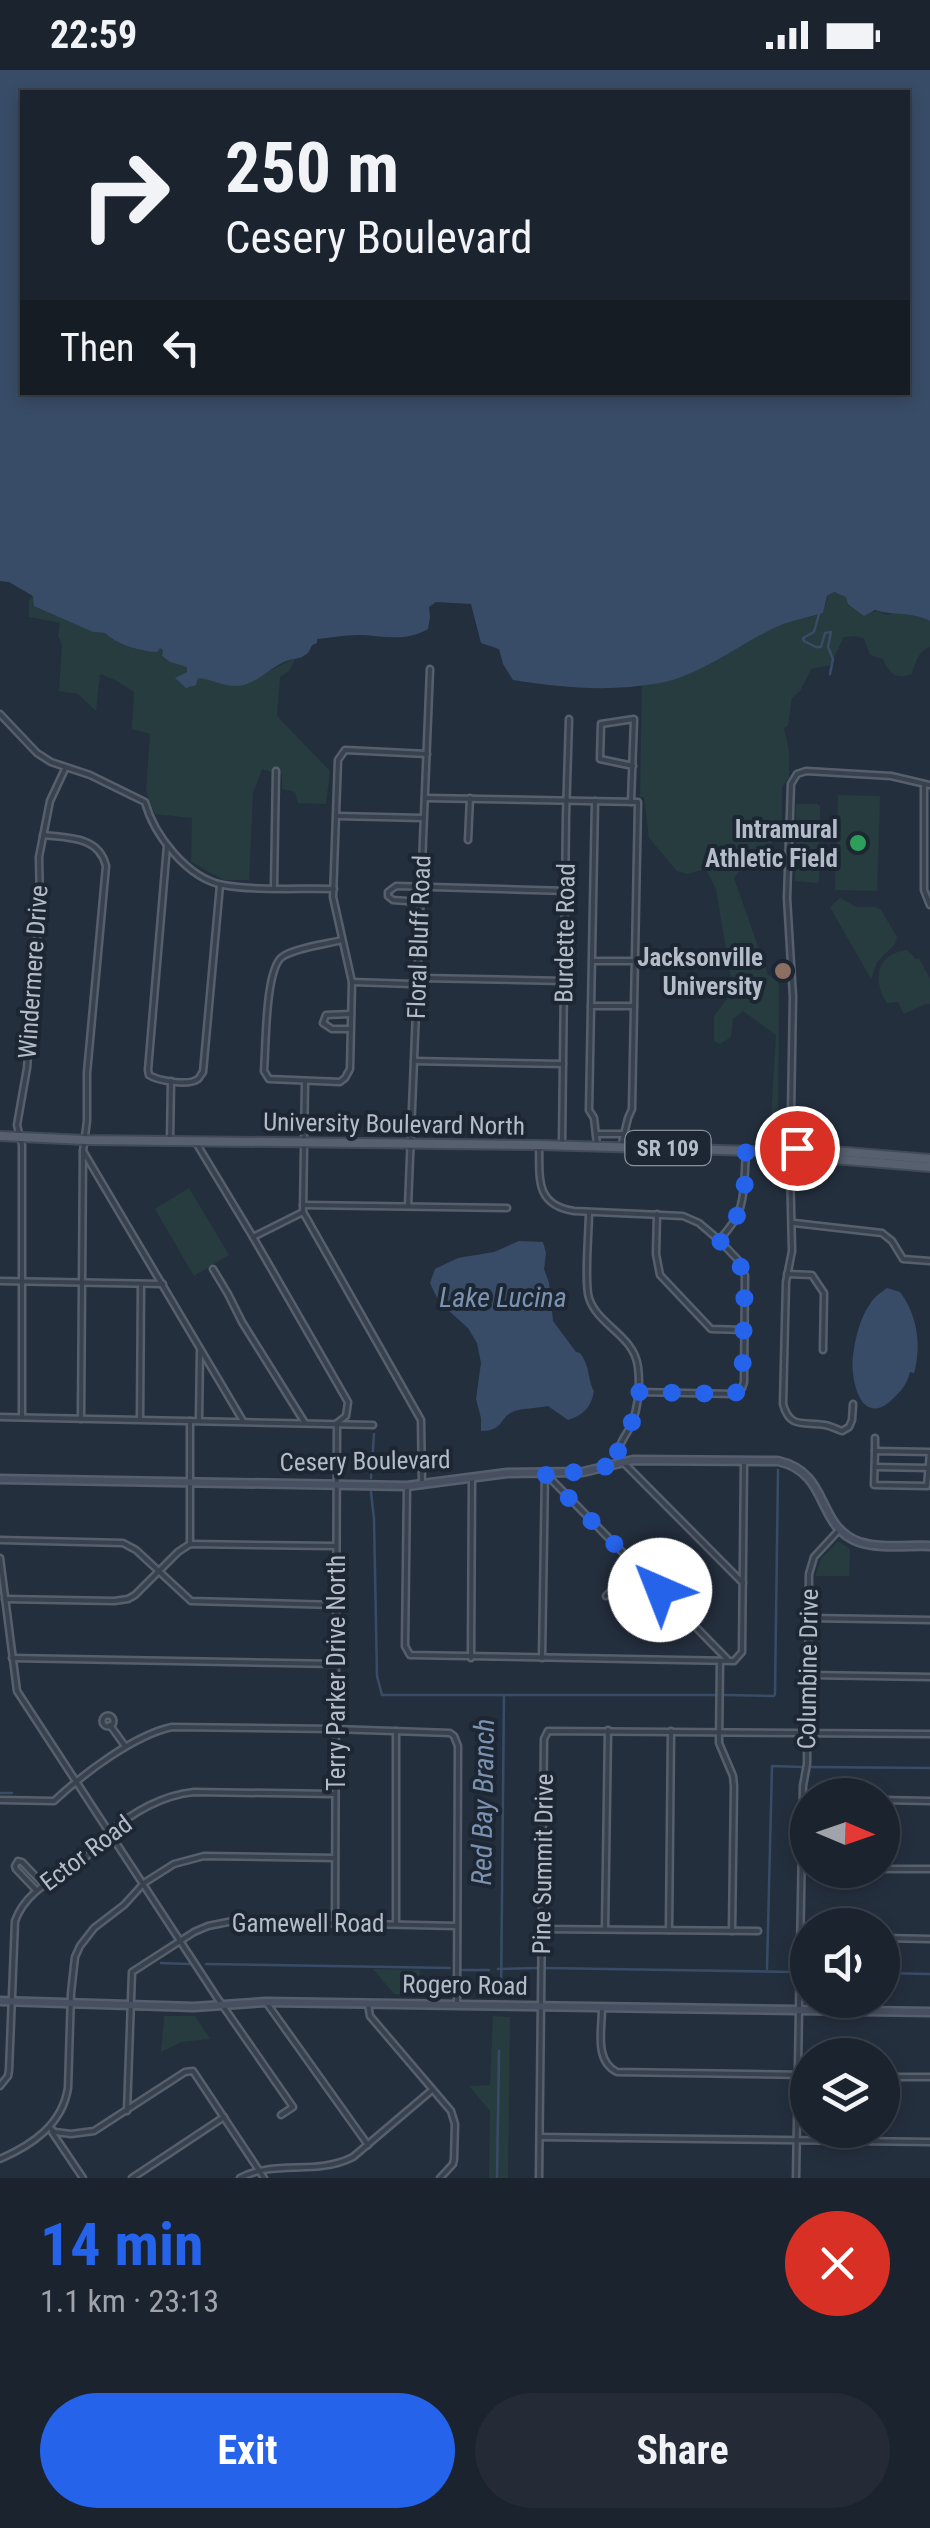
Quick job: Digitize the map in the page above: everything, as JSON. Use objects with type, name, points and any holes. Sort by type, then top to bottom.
[{"type":"main road","name":"University Boulevard North","points":[[0,1136],[746,1149],[797,1156],[930,1158]]},
{"type":"main road","name":"University Boulevard North","points":[[869,1158],[930,1168]]},
{"type":"main road","name":"Cesery Boulevard","points":[[0,1479],[406,1486],[506,1473],[583,1472],[652,1460],[778,1461],[804,1472],[840,1530]]},
{"type":"main road","points":[[840,1530],[864,1544],[930,1546]]},
{"type":"main road","name":"Rogero Road","points":[[0,2001],[194,2008],[266,2002],[790,2010]]},
{"type":"main road","name":"Rogero Road","points":[[900,2012],[930,2012]]},
{"type":"street","name":"Floral Bluff Road","points":[[408,1206],[430,669]]},
{"type":"street","points":[[0,714],[37,754],[145,802],[150,820],[167,846],[198,872],[220,884],[334,889]]},
{"type":"street","points":[[621,1147],[632,1109],[634,719],[601,724],[600,759],[633,766]]},
{"type":"street","name":"Burdette Road","points":[[562,1146],[570,720]]},
{"type":"street","points":[[342,940],[287,954],[274,966],[264,1071],[272,1081],[340,1082],[350,1069],[352,982],[333,896],[338,760],[345,750],[426,754]]},
{"type":"street","name":"Windermere Drive","points":[[22,1417],[21,1138],[17,1125],[27,1068],[40,905],[39,857],[50,801],[65,769]]},
{"type":"street","points":[[274,888],[276,771]]},
{"type":"street","points":[[852,1404],[850,1427],[842,1431],[826,1425],[802,1424],[788,1418],[785,1411],[787,1274],[792,1252],[786,1143],[792,1112],[794,997],[787,898],[790,784],[797,774],[806,771],[891,776],[927,785],[924,890],[930,905]]},
{"type":"street","points":[[425,798],[635,802]]},
{"type":"street","points":[[468,840],[470,798]]},
{"type":"street","points":[[595,801],[589,1110],[594,1118],[597,1146]]},
{"type":"street","points":[[337,816],[424,818]]},
{"type":"street","points":[[43,835],[86,841],[100,850],[106,866],[83,1151],[81,1418]]},
{"type":"street","points":[[167,846],[148,1070],[152,1078],[197,1080],[202,1072],[220,884]]},
{"type":"street","points":[[420,902],[394,900],[388,892],[396,886],[566,891]]},
{"type":"street","points":[[592,961],[635,961]]},
{"type":"street","points":[[352,982],[412,984],[422,978],[564,981]]},
{"type":"street","points":[[591,1006],[634,1006]]},
{"type":"street","points":[[350,1029],[332,1029],[322,1023],[326,1015],[351,1014]]},
{"type":"street","points":[[414,1061],[563,1064]]},
{"type":"street","points":[[170,1141],[171,1081]]},
{"type":"street","points":[[305,1082],[303,1212],[421,1420],[422,1485]]},
{"type":"street","points":[[596,1134],[624,1134]]},
{"type":"street","points":[[195,1141],[253,1237],[303,1212]]},
{"type":"street","points":[[539,1145],[540,1183],[549,1201],[564,1210],[657,1213],[692,1219],[719,1240],[744,1269],[742,1388],[734,1394],[638,1392]]},
{"type":"street","points":[[719,1240],[742,1208],[746,1149]]},
{"type":"street","points":[[83,1151],[243,1421]]},
{"type":"street","points":[[303,1205],[507,1208]]},
{"type":"street","points":[[590,1212],[588,1294],[596,1309],[628,1342],[638,1363],[634,1418],[618,1456],[743,1584]]},
{"type":"street","points":[[657,1213],[657,1265],[665,1282],[711,1329],[745,1330]]},
{"type":"street","points":[[792,1223],[882,1234],[892,1241],[903,1260],[930,1262]]},
{"type":"street","name":"Terry Parker Drive North","points":[[253,1237],[348,1402],[346,1416],[337,1424],[335,1923]]},
{"type":"street","points":[[213,1269],[304,1423]]},
{"type":"street","points":[[787,1274],[812,1275],[823,1288],[823,1350]]},
{"type":"street","points":[[0,1281],[163,1284]]},
{"type":"street","points":[[140,1420],[141,1284]]},
{"type":"street","points":[[199,1420],[200,1346]]},
{"type":"street","points":[[0,1417],[373,1424]]},
{"type":"street","points":[[190,1420],[190,1544]]},
{"type":"street","points":[[875,1438],[874,1485],[928,1486],[930,1452],[875,1451]]},
{"type":"street","points":[[406,1486],[408,1654],[729,1661],[737,1660],[742,1652],[744,1462]]},
{"type":"street","points":[[874,1467],[929,1468]]},
{"type":"street","points":[[544,1473],[729,1661]]},
{"type":"street","points":[[542,1659],[544,1473]]},
{"type":"street","points":[[471,1658],[472,1478]]},
{"type":"street","name":"Columbine Drive","points":[[806,1778],[811,1565],[840,1530]]},
{"type":"street","points":[[0,1540],[116,1542],[130,1546],[191,1601],[336,1605]]},
{"type":"street","points":[[5,1599],[121,1601],[135,1595],[190,1544],[336,1546]]},
{"type":"street","points":[[0,1558],[17,1691],[293,2107],[281,2114]]},
{"type":"street","points":[[606,1596],[637,1566]]},
{"type":"street","points":[[809,1618],[930,1620]]},
{"type":"street","points":[[12,1658],[336,1664]]},
{"type":"street","points":[[720,1661],[719,1743],[733,1776],[732,1931]]},
{"type":"street","points":[[808,1675],[930,1676]]},
{"type":"street","points":[[110,1725],[126,1748]]},
{"type":"street","points":[[0,1800],[50,1802],[126,1748],[161,1730],[186,1726],[443,1731],[454,1736],[458,1746],[457,2006]]},
{"type":"street","name":"Pine Summit Drive","points":[[539,2178],[544,1739],[548,1730],[608,1730]]},
{"type":"street","points":[[606,1929],[608,1730],[930,1734]]},
{"type":"street","points":[[396,1731],[396,1924]]},
{"type":"street","points":[[669,1930],[671,1731]]},
{"type":"street","name":"Ector Road","points":[[0,2086],[9,2070],[15,1921],[36,1890],[86,1858],[110,1832],[147,1807],[178,1794],[335,1794]]},
{"type":"street","points":[[900,1800],[930,1800]]},
{"type":"street","points":[[0,2160],[50,2128],[64,2106],[72,1974],[80,1946],[94,1928],[144,1883],[174,1864],[204,1856],[335,1858]]},
{"type":"street","points":[[36,1890],[16,1868],[18,1861],[44,1885]]},
{"type":"street","points":[[900,1868],[930,1869]]},
{"type":"street","name":"Gamewell Road","points":[[127,2110],[131,1976],[134,1970],[180,1940],[208,1926],[233,1921],[458,1926]]},
{"type":"street","points":[[542,1928],[758,1931]]},
{"type":"street","points":[[900,1938],[930,1939]]},
{"type":"street","points":[[266,2002],[368,2145]]},
{"type":"street","points":[[368,2003],[370,2016],[451,2112],[455,2135],[453,2164],[440,2178]]},
{"type":"street","points":[[602,2008],[603,2060],[612,2070],[790,2075]]},
{"type":"street","points":[[50,2128],[61,2133],[88,2133],[190,2070],[264,2178]]},
{"type":"street","points":[[900,2076],[930,2077]]},
{"type":"street","points":[[240,2178],[258,2170],[335,2166],[353,2157],[432,2090]]},
{"type":"street","points":[[132,2178],[224,2118]]},
{"type":"street","points":[[50,2128],[83,2178]]},
{"type":"street","points":[[540,2137],[790,2141]]},
{"type":"street","points":[[900,2142],[930,2142]]},
{"type":"street","name":"Columbine Drive","points":[[796,2148],[796,2178]]},
{"type":"green space","points":[[834,592],[868,613],[904,613],[930,621],[930,647],[920,654],[912,674],[897,676],[883,659],[870,655],[864,639],[844,637],[830,665],[811,669],[792,698],[788,726],[784,728],[789,778],[782,787],[782,831],[770,845],[748,859],[734,878],[768,975],[779,981],[778,1137],[774,1140],[770,1134],[776,1035],[743,1011],[733,1019],[731,1037],[720,1044],[714,1041],[714,1016],[733,991],[716,889],[706,869],[687,874],[677,871],[649,838],[644,797],[640,797],[642,684],[693,671],[777,626],[823,613],[828,596]]},
{"type":"green space","points":[[33,596],[93,632],[105,633],[124,645],[146,650],[160,648],[162,656],[188,667],[187,672],[195,675],[247,676],[295,659],[289,671],[280,677],[277,716],[330,771],[326,804],[298,803],[295,792],[282,789],[282,775],[262,769],[253,793],[249,880],[224,880],[191,862],[192,818],[155,814],[146,792],[150,734],[132,729],[134,692],[100,674],[96,711],[78,694],[59,691],[60,623],[29,617],[29,600]]},
{"type":"green space","name":"Intramural Athletic Field","points":[[838,795],[880,796],[877,891],[835,890]]},
{"type":"green space","points":[[797,804],[820,806],[817,883],[795,881]]},
{"type":"green space","points":[[840,898],[856,907],[881,910],[897,937],[877,962],[871,979],[830,907]]},
{"type":"green space","points":[[907,950],[919,958],[930,979],[930,1004],[904,1014],[898,1002],[887,1003],[879,977],[883,962]]},
{"type":"green space","points":[[189,1188],[229,1255],[194,1276],[155,1209]]},
{"type":"green space","points":[[838,1541],[850,1549],[849,1576],[815,1576],[821,1559]]},
{"type":"green space","points":[[373,1969],[420,1970],[419,1995],[394,1994]]},
{"type":"green space","points":[[164,2016],[195,2016],[210,2039],[181,2042],[161,2052]]},
{"type":"green space","points":[[493,2016],[510,2017],[508,2178],[489,2178],[490,2111],[469,2086],[490,2085]]},
{"type":"water","points":[[0,70],[930,70],[930,621],[875,610],[864,616],[848,604],[846,597],[834,592],[827,596],[823,613],[778,626],[689,674],[641,686],[586,688],[513,680],[499,649],[481,643],[471,604],[436,602],[429,607],[428,629],[419,633],[317,639],[304,656],[280,664],[250,683],[232,686],[198,678],[196,685],[186,688],[175,678],[187,672],[187,667],[170,662],[162,656],[160,648],[157,652],[136,649],[105,633],[93,632],[34,606],[33,596],[0,581]]},
{"type":"water","name":"Lake Lucina","points":[[519,1241],[543,1242],[553,1321],[583,1358],[594,1391],[586,1410],[568,1420],[548,1406],[515,1411],[494,1429],[481,1431],[476,1399],[481,1363],[477,1343],[468,1328],[439,1302],[430,1283],[435,1269],[458,1258],[494,1252]]},
{"type":"water","points":[[887,1288],[900,1292],[910,1310],[918,1352],[914,1373],[910,1372],[895,1397],[878,1408],[870,1408],[863,1403],[855,1385],[854,1349],[866,1310]]},
{"type":"waterway","points":[[819,614],[814,632],[803,638],[821,647],[825,633],[831,632],[830,674]]},
{"type":"waterway","points":[[371,1478],[374,1434]]},
{"type":"waterway","points":[[725,1695],[775,1694],[778,1470]]},
{"type":"waterway","name":"Red Bay Branch","points":[[371,1492],[377,1676],[382,1695],[504,1695],[501,1995]]},
{"type":"waterway","points":[[506,1695],[715,1695]]},
{"type":"waterway","points":[[767,1969],[772,1766],[803,1767]]},
{"type":"waterway","points":[[812,1767],[930,1768]]},
{"type":"waterway","points":[[0,1793],[12,1793]]},
{"type":"waterway","points":[[161,1963],[189,1964]]},
{"type":"waterway","points":[[206,1964],[450,1968]]},
{"type":"waterway","points":[[498,1969],[538,1968]]},
{"type":"waterway","points":[[546,1968],[790,1972]]},
{"type":"waterway","points":[[461,1970],[489,1970]]},
{"type":"waterway","points":[[900,1973],[930,1974]]},
{"type":"waterway","name":"Red Bay Branch","points":[[497,2178],[499,2051]]},
{"type":"place","name":"Intramural Athletic Field","points":[[858,843]]},
{"type":"place","name":"Jacksonville University","points":[[783,971]]},
{"type":"route","points":[[660,1590],[544,1473],[583,1472],[624,1462],[618,1450],[634,1418],[638,1392],[739,1392],[744,1382],[745,1276],[744,1269],[719,1240],[742,1208],[746,1149],[788,1152],[797,1148]]}]
